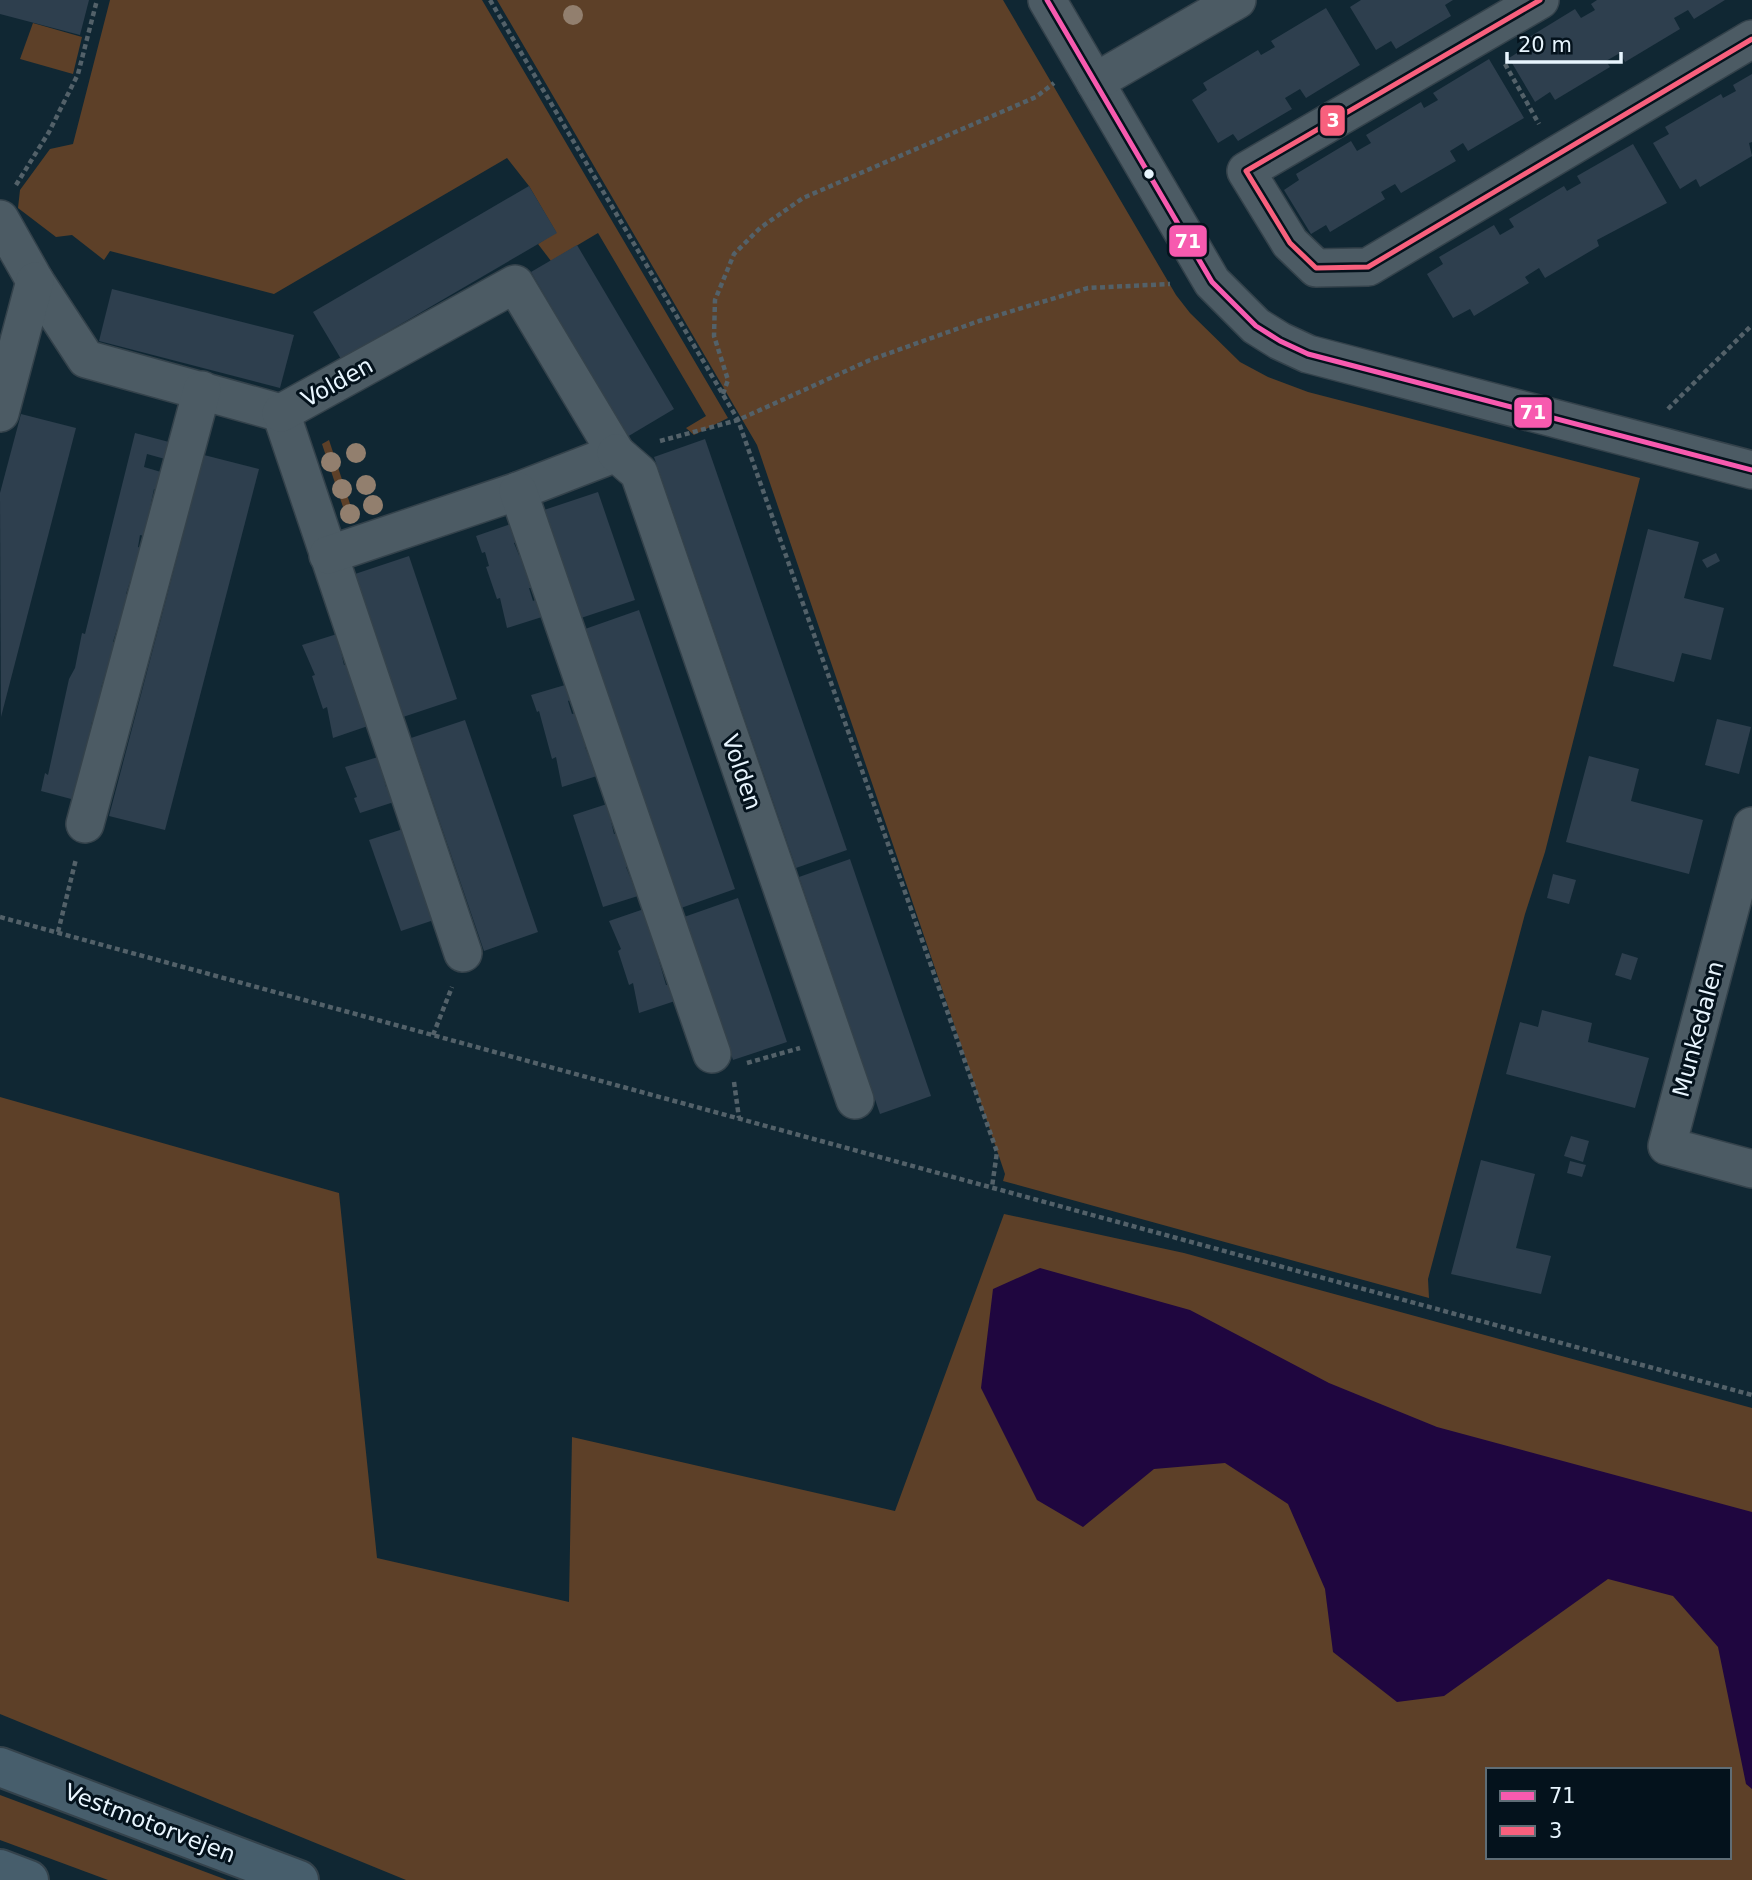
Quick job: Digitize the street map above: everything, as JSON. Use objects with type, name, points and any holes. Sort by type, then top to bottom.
[{"type":"highway","points":[[0,1745],[156,1825]]},
{"type":"highway","name":"Vestmotorvejen","points":[[0,1767],[299,1880]]},
{"type":"highway","points":[[0,1869],[29,1880]]},
{"type":"street","points":[[1047,0],[1212,282],[1256,326],[1308,354],[1752,470]]},
{"type":"street","points":[[1090,74],[1237,0]]},
{"type":"street","points":[[1540,0],[1246,171],[1290,243],[1316,268],[1368,267],[1752,39]]},
{"type":"street","name":"Volden","points":[[6,206],[35,281],[86,359],[281,413],[515,284],[616,453],[639,473],[855,1100]]},
{"type":"street","points":[[0,413],[35,281]]},
{"type":"street","points":[[85,824],[202,390]]},
{"type":"street","name":"Volden","points":[[281,413],[463,953]]},
{"type":"street","points":[[328,555],[518,491],[616,453]]},
{"type":"street","points":[[518,491],[722,1060]]},
{"type":"street","name":"Munkedalen","points":[[1752,825],[1667,1146],[1752,1169]]},
{"type":"path","points":[[6,206],[49,132],[78,74],[97,0]]},
{"type":"path","points":[[490,0],[738,420],[997,1152],[992,1187]]},
{"type":"path","points":[[1487,31],[1556,155]]},
{"type":"path","points":[[723,395],[727,380],[714,336],[715,300],[734,254],[760,228],[803,198],[1036,97],[1058,80],[1090,74]]},
{"type":"path","points":[[616,453],[738,420],[870,360],[1087,288],[1212,282]]},
{"type":"path","points":[[1637,439],[1752,325]]},
{"type":"path","points":[[58,932],[85,824]]},
{"type":"path","points":[[0,917],[1752,1395]]},
{"type":"path","points":[[433,1035],[463,953]]},
{"type":"path","points":[[739,1118],[722,1060],[834,1039]]},
{"type":"shaded area","points":[[110,0],[482,0],[728,418],[694,435],[686,428],[706,416],[598,233],[551,261],[538,244],[556,232],[529,186],[507,158],[274,294],[110,251],[104,260],[72,235],[56,237],[18,208],[20,190],[50,149],[73,144]]},
{"type":"shaded area","points":[[497,0],[1003,0],[1176,295],[1190,313],[1240,362],[1268,377],[1308,392],[1640,478],[1545,852],[1525,914],[1428,1279],[1429,1298],[1003,1181],[1005,1174],[757,445]]},
{"type":"shaded area","points":[[33,23],[82,37],[73,74],[20,59]]},
{"type":"shaded area","points":[[329,440],[354,516],[347,519],[322,444]]},
{"type":"shaded area","points":[[0,1097],[339,1193],[377,1558],[569,1602],[572,1437],[895,1511],[1004,1214],[1184,1253],[1752,1408],[1752,1880],[406,1880],[0,1714]]},
{"type":"shaded area","points":[[1040,1268],[1190,1310],[1329,1383],[1437,1427],[1752,1512],[1752,1789],[1746,1784],[1718,1647],[1673,1596],[1608,1579],[1444,1696],[1397,1702],[1333,1652],[1325,1589],[1288,1504],[1225,1463],[1154,1469],[1083,1527],[1037,1500],[981,1388],[993,1289]]},
{"type":"shaded area","points":[[0,1795],[227,1880],[108,1880],[0,1840]]},
{"type":"building","points":[[0,0],[89,0],[80,35],[0,14]]},
{"type":"building","points":[[1361,0],[1453,0],[1445,5],[1451,16],[1396,49],[1391,41],[1376,50],[1350,7]]},
{"type":"building","points":[[1597,0],[1725,0],[1694,19],[1688,10],[1674,18],[1680,29],[1625,62],[1620,53],[1606,61],[1610,67],[1555,100],[1550,92],[1535,102],[1509,58],[1525,48],[1521,42],[1575,9],[1581,18],[1595,10],[1591,4]]},
{"type":"building","points":[[1326,8],[1360,65],[1306,98],[1300,89],[1285,98],[1292,109],[1238,141],[1233,134],[1218,143],[1192,100],[1207,90],[1203,83],[1258,50],[1261,55],[1275,47],[1271,41]]},
{"type":"building","points":[[1489,59],[1524,118],[1468,151],[1463,143],[1450,151],[1456,161],[1401,193],[1395,184],[1381,192],[1385,199],[1330,232],[1326,225],[1311,234],[1284,190],[1299,180],[1296,174],[1351,141],[1357,151],[1371,143],[1366,135],[1421,102],[1424,108],[1438,100],[1433,93]]},
{"type":"building","points":[[1752,74],[1752,142],[1749,143],[1752,156],[1700,187],[1696,179],[1680,189],[1653,143],[1669,134],[1665,127],[1721,94],[1723,98],[1736,91],[1733,85]]},
{"type":"building","points":[[1633,144],[1667,203],[1597,240],[1599,246],[1545,278],[1539,268],[1525,277],[1529,283],[1474,316],[1470,309],[1453,318],[1427,274],[1443,264],[1439,257],[1494,225],[1500,235],[1514,227],[1509,219],[1564,186],[1567,191],[1581,183],[1577,176]]},
{"type":"building","points":[[529,186],[557,233],[341,359],[313,312]]},
{"type":"building","points":[[577,245],[674,409],[627,437],[531,272]]},
{"type":"building","points":[[112,289],[294,335],[280,388],[99,341]]},
{"type":"building","points":[[21,414],[76,428],[1,717],[0,493]]},
{"type":"building","points":[[135,433],[169,442],[165,459],[147,454],[144,467],[161,472],[156,490],[154,489],[144,536],[140,535],[138,547],[141,548],[101,688],[104,689],[96,723],[92,722],[89,735],[92,736],[75,800],[41,791],[45,773],[48,775],[69,679],[75,668],[82,633],[85,634]]},
{"type":"building","points":[[705,439],[847,850],[796,868],[654,457]]},
{"type":"building","points":[[204,455],[259,469],[165,830],[109,816]]},
{"type":"building","points":[[598,492],[635,600],[581,618],[544,510]]},
{"type":"building","points":[[511,524],[517,542],[514,543],[519,555],[522,555],[532,588],[529,588],[533,601],[537,599],[542,617],[507,628],[500,598],[497,599],[486,567],[489,566],[485,552],[482,553],[476,536]]},
{"type":"building","points":[[1648,529],[1699,542],[1684,598],[1724,608],[1711,660],[1682,653],[1674,682],[1613,666]]},
{"type":"building","points":[[1716,553],[1720,561],[1707,568],[1702,560]]},
{"type":"building","points":[[409,556],[457,699],[403,717],[355,574]]},
{"type":"building","points":[[639,610],[735,889],[681,908],[585,629]]},
{"type":"building","points":[[337,634],[344,665],[348,664],[359,696],[356,697],[368,726],[333,738],[327,707],[323,709],[312,676],[315,675],[302,645]]},
{"type":"building","points":[[565,685],[572,714],[576,713],[588,746],[585,747],[597,776],[562,787],[556,757],[552,759],[539,711],[537,712],[531,695]]},
{"type":"building","points":[[1717,719],[1751,727],[1739,774],[1705,765]]},
{"type":"building","points":[[465,720],[538,932],[484,951],[411,738]]},
{"type":"building","points":[[1589,756],[1639,769],[1631,801],[1703,820],[1689,874],[1566,842]]},
{"type":"building","points":[[378,757],[386,787],[389,786],[394,802],[360,813],[354,798],[357,797],[345,767]]},
{"type":"building","points":[[607,804],[614,834],[618,833],[629,866],[626,867],[638,896],[603,907],[573,815]]},
{"type":"building","points":[[403,829],[434,920],[401,931],[369,840]]},
{"type":"building","points":[[850,859],[931,1096],[880,1114],[799,877]]},
{"type":"building","points":[[1553,874],[1576,880],[1569,904],[1547,898]]},
{"type":"building","points":[[738,898],[787,1042],[733,1060],[684,917]]},
{"type":"building","points":[[644,909],[666,985],[669,985],[675,1001],[639,1013],[633,983],[629,985],[618,951],[621,949],[609,921]]},
{"type":"building","points":[[1622,953],[1638,958],[1631,980],[1615,975]]},
{"type":"building","points":[[1542,1010],[1592,1023],[1588,1042],[1649,1058],[1635,1108],[1506,1074],[1520,1022],[1538,1027]]},
{"type":"building","points":[[1571,1136],[1589,1141],[1583,1162],[1564,1156]]},
{"type":"building","points":[[1481,1160],[1535,1174],[1516,1248],[1551,1256],[1541,1294],[1451,1274]]},
{"type":"building","points":[[1570,1161],[1586,1165],[1582,1177],[1567,1173]]},
{"type":"transit line","name":"71","points":[[1047,0],[1212,282],[1256,326],[1308,354],[1752,470]]},
{"type":"transit line","name":"3","points":[[1540,0],[1246,171],[1290,243],[1316,268],[1368,267],[1752,39]]}]
